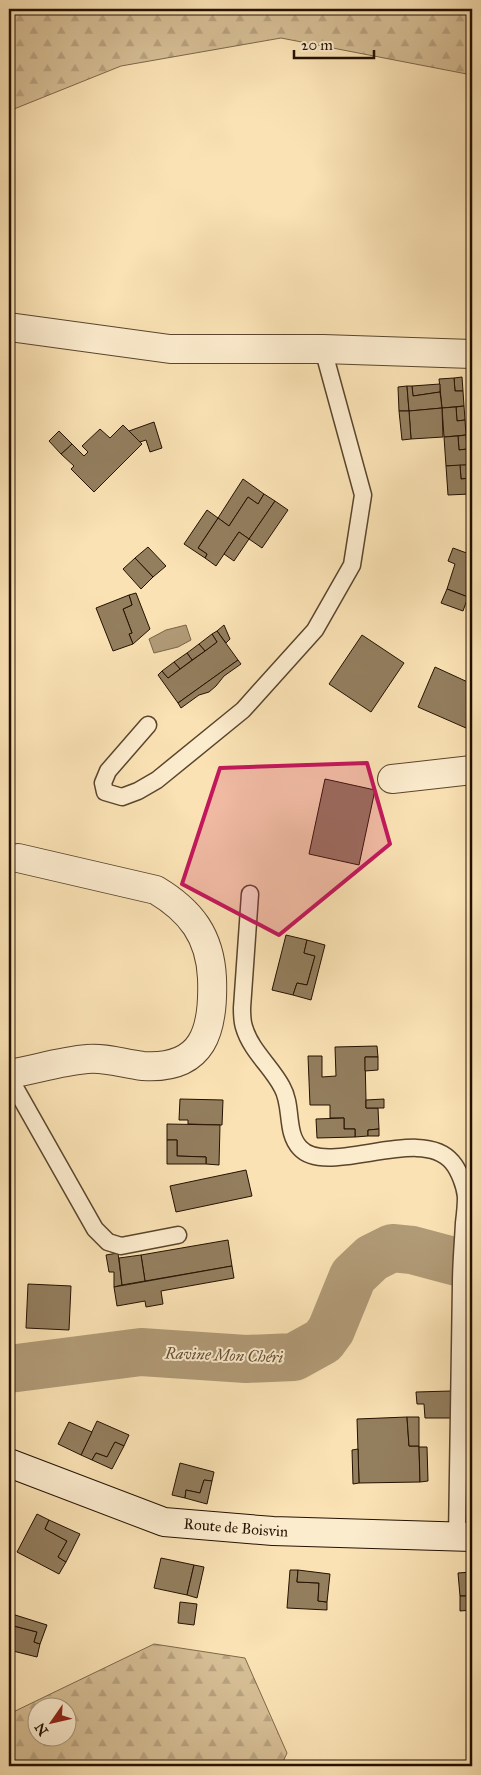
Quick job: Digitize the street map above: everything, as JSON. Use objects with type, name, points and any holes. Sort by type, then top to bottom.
[{"type":"street","points":[[9,327],[170,349],[323,349],[472,354]]},
{"type":"street","points":[[392,779],[472,770]]},
{"type":"street","points":[[9,1076],[87,1059],[110,1059],[141,1066],[165,1066],[182,1061],[196,1051],[208,1031],[212,997],[212,973],[206,942],[193,921],[173,900],[156,890],[18,858]]},
{"type":"street","name":"Route de Boisvin","points":[[9,1463],[164,1522],[273,1531],[465,1537]]},
{"type":"lane","points":[[148,725],[108,771],[103,782],[105,792],[122,796],[138,791],[157,780],[243,710],[314,630],[352,565],[363,495],[323,349]]},
{"type":"lane","points":[[250,894],[242,1008],[243,1026],[250,1042],[284,1091],[288,1101],[293,1136],[300,1148],[307,1154],[332,1158],[406,1148],[425,1148],[446,1156],[452,1161],[459,1172],[466,1196],[461,1282],[465,1537]]},
{"type":"lane","points":[[9,1076],[95,1228],[108,1242],[121,1246],[178,1235]]},
{"type":"highlighted area","points":[[367,763],[390,844],[279,935],[182,884],[220,768]]},
{"type":"green space","points":[[9,9],[472,9],[472,75],[281,38],[121,66],[9,111]]},
{"type":"green space","points":[[154,1644],[245,1658],[287,1753],[281,1766],[9,1766],[9,1714],[28,1705],[28,1748],[78,1748],[78,1698],[42,1698]]},
{"type":"shaded area","points":[[186,625],[191,640],[178,647],[154,653],[149,639],[166,630]]},
{"type":"building","points":[[462,377],[463,391],[455,391],[454,378]]},
{"type":"building","points":[[454,378],[455,391],[463,391],[464,406],[442,408],[439,379]]},
{"type":"building","points":[[440,384],[440,392],[413,396],[412,386]]},
{"type":"building","points":[[407,386],[409,411],[399,411],[398,387]]},
{"type":"building","points":[[407,386],[412,386],[413,396],[440,392],[442,408],[409,411]]},
{"type":"building","points":[[464,406],[465,420],[457,421],[456,407]]},
{"type":"building","points":[[456,407],[457,421],[465,420],[466,435],[444,437],[442,408]]},
{"type":"building","points":[[442,408],[443,437],[411,439],[409,411]]},
{"type":"building","points":[[399,411],[409,411],[411,439],[402,440]]},
{"type":"building","points":[[154,422],[162,448],[150,452],[146,440],[140,442],[129,431]]},
{"type":"building","points":[[123,425],[142,444],[94,492],[71,469],[74,466],[61,454],[72,444],[84,456],[88,452],[82,446],[100,429],[110,438]]},
{"type":"building","points":[[59,431],[72,444],[61,454],[49,441]]},
{"type":"building","points":[[466,435],[467,449],[459,450],[458,436]]},
{"type":"building","points":[[458,436],[459,450],[467,449],[469,465],[446,466],[444,437]]},
{"type":"building","points":[[460,465],[469,465],[470,478],[461,479]]},
{"type":"building","points":[[460,465],[461,479],[470,478],[470,494],[448,495],[446,466]]},
{"type":"building","points":[[243,479],[264,494],[258,504],[248,497],[229,526],[218,518]]},
{"type":"building","points":[[264,494],[275,501],[249,539],[239,532],[216,566],[205,558],[207,554],[198,548],[218,518],[229,526],[248,497],[258,504]]},
{"type":"building","points":[[275,501],[288,510],[262,548],[249,539]]},
{"type":"building","points":[[207,510],[218,518],[198,548],[207,554],[205,558],[184,544]]},
{"type":"building","points":[[239,532],[249,539],[234,561],[224,554]]},
{"type":"building","points":[[148,547],[166,566],[153,577],[135,558]]},
{"type":"building","points":[[453,548],[472,555],[472,587],[468,597],[447,589],[455,564],[448,561]]},
{"type":"building","points":[[135,558],[153,577],[141,589],[123,569]]},
{"type":"building","points":[[447,589],[468,597],[463,611],[441,603]]},
{"type":"building","points":[[136,593],[150,629],[133,644],[129,634],[132,633],[123,609],[132,605],[129,595]]},
{"type":"building","points":[[129,595],[132,605],[123,609],[132,633],[129,634],[133,644],[113,651],[96,608]]},
{"type":"building","points":[[224,625],[230,639],[226,643],[217,631]]},
{"type":"building","points":[[217,631],[238,660],[178,703],[158,675],[162,671],[168,678],[205,651],[217,642],[212,634]]},
{"type":"building","points":[[212,634],[217,642],[205,651],[199,644]]},
{"type":"building","points":[[362,635],[404,663],[371,712],[329,684]]},
{"type":"building","points":[[199,644],[205,651],[192,660],[187,653]]},
{"type":"building","points":[[187,653],[192,660],[180,669],[174,662]]},
{"type":"building","points":[[238,660],[241,664],[224,676],[209,692],[199,695],[181,708],[178,703]]},
{"type":"building","points":[[174,662],[180,669],[168,678],[162,671]]},
{"type":"building","points":[[435,667],[472,684],[472,714],[466,728],[418,707]]},
{"type":"building","points":[[325,779],[375,790],[359,865],[309,854]]},
{"type":"building","points":[[286,935],[307,940],[304,953],[315,956],[307,985],[297,983],[293,995],[272,990]]},
{"type":"building","points":[[307,940],[325,945],[311,1000],[293,995],[297,983],[307,985],[315,956],[304,953]]},
{"type":"building","points":[[377,1046],[378,1057],[365,1057],[366,1108],[378,1108],[379,1129],[368,1130],[368,1136],[355,1137],[355,1129],[344,1129],[344,1118],[330,1118],[330,1105],[310,1105],[308,1056],[322,1056],[322,1077],[336,1076],[335,1047]]},
{"type":"building","points":[[365,1057],[378,1057],[378,1070],[365,1071]]},
{"type":"building","points":[[180,1099],[223,1100],[222,1125],[188,1124],[188,1120],[179,1120]]},
{"type":"building","points":[[384,1099],[384,1108],[366,1108],[366,1100]]},
{"type":"building","points":[[344,1118],[344,1129],[355,1129],[355,1137],[317,1138],[316,1119]]},
{"type":"building","points":[[167,1124],[220,1125],[219,1165],[206,1164],[206,1157],[177,1156],[177,1140],[167,1140]]},
{"type":"building","points":[[379,1129],[379,1136],[368,1136],[368,1130]]},
{"type":"building","points":[[167,1140],[177,1140],[177,1156],[206,1157],[206,1164],[167,1164]]},
{"type":"building","points":[[246,1170],[252,1196],[176,1212],[170,1186]]},
{"type":"building","points":[[228,1240],[232,1266],[145,1281],[141,1255]]},
{"type":"building","points":[[118,1253],[122,1285],[114,1287],[114,1272],[109,1272],[106,1255]]},
{"type":"building","points":[[141,1255],[145,1281],[122,1285],[119,1258]]},
{"type":"building","points":[[232,1266],[234,1278],[161,1291],[163,1304],[146,1307],[145,1301],[117,1306],[114,1287]]},
{"type":"building","points":[[28,1284],[71,1286],[69,1330],[26,1328]]},
{"type":"building","points":[[451,1391],[452,1418],[425,1418],[424,1404],[417,1404],[416,1392]]},
{"type":"building","points":[[407,1417],[409,1446],[419,1446],[420,1482],[359,1483],[357,1419]]},
{"type":"building","points":[[407,1417],[419,1417],[419,1446],[409,1446]]},
{"type":"building","points":[[97,1421],[129,1435],[124,1446],[115,1442],[107,1457],[96,1453],[92,1460],[81,1455]]},
{"type":"building","points":[[69,1422],[92,1432],[81,1455],[58,1444]]},
{"type":"building","points":[[115,1442],[124,1446],[112,1469],[92,1460],[96,1453],[107,1457]]},
{"type":"building","points":[[419,1447],[427,1447],[428,1481],[420,1482]]},
{"type":"building","points":[[358,1449],[359,1483],[353,1484],[352,1450]]},
{"type":"building","points":[[180,1463],[214,1472],[212,1481],[204,1480],[200,1493],[186,1490],[185,1498],[172,1495]]},
{"type":"building","points":[[204,1480],[212,1481],[207,1504],[185,1498],[186,1490],[200,1493]]},
{"type":"building","points":[[37,1514],[49,1520],[45,1529],[67,1541],[58,1557],[66,1562],[59,1574],[17,1552]]},
{"type":"building","points":[[49,1520],[80,1534],[66,1562],[58,1557],[67,1541],[45,1529]]},
{"type":"building","points":[[161,1558],[194,1565],[187,1595],[154,1588]]},
{"type":"building","points":[[194,1565],[204,1567],[197,1598],[187,1595]]},
{"type":"building","points":[[290,1570],[298,1570],[297,1582],[319,1583],[318,1601],[327,1602],[327,1610],[287,1608]]},
{"type":"building","points":[[298,1570],[330,1574],[327,1602],[318,1601],[319,1583],[297,1582]]},
{"type":"building","points":[[472,1572],[472,1596],[460,1596],[458,1573]]},
{"type":"building","points":[[460,1596],[472,1596],[472,1610],[460,1611]]},
{"type":"building","points":[[180,1602],[197,1604],[194,1625],[178,1623]]},
{"type":"building","points":[[9,1613],[12,1614],[10,1625],[37,1632],[34,1642],[40,1644],[37,1657],[9,1650]]},
{"type":"building","points":[[12,1614],[47,1625],[40,1644],[34,1642],[37,1632],[10,1625]]},
{"type":"waterway","name":"Ravine Mon Chéri","points":[[9,1369],[141,1352],[246,1359],[294,1357],[323,1341],[331,1330],[353,1276],[372,1258],[392,1248],[412,1250],[472,1266]]}]
